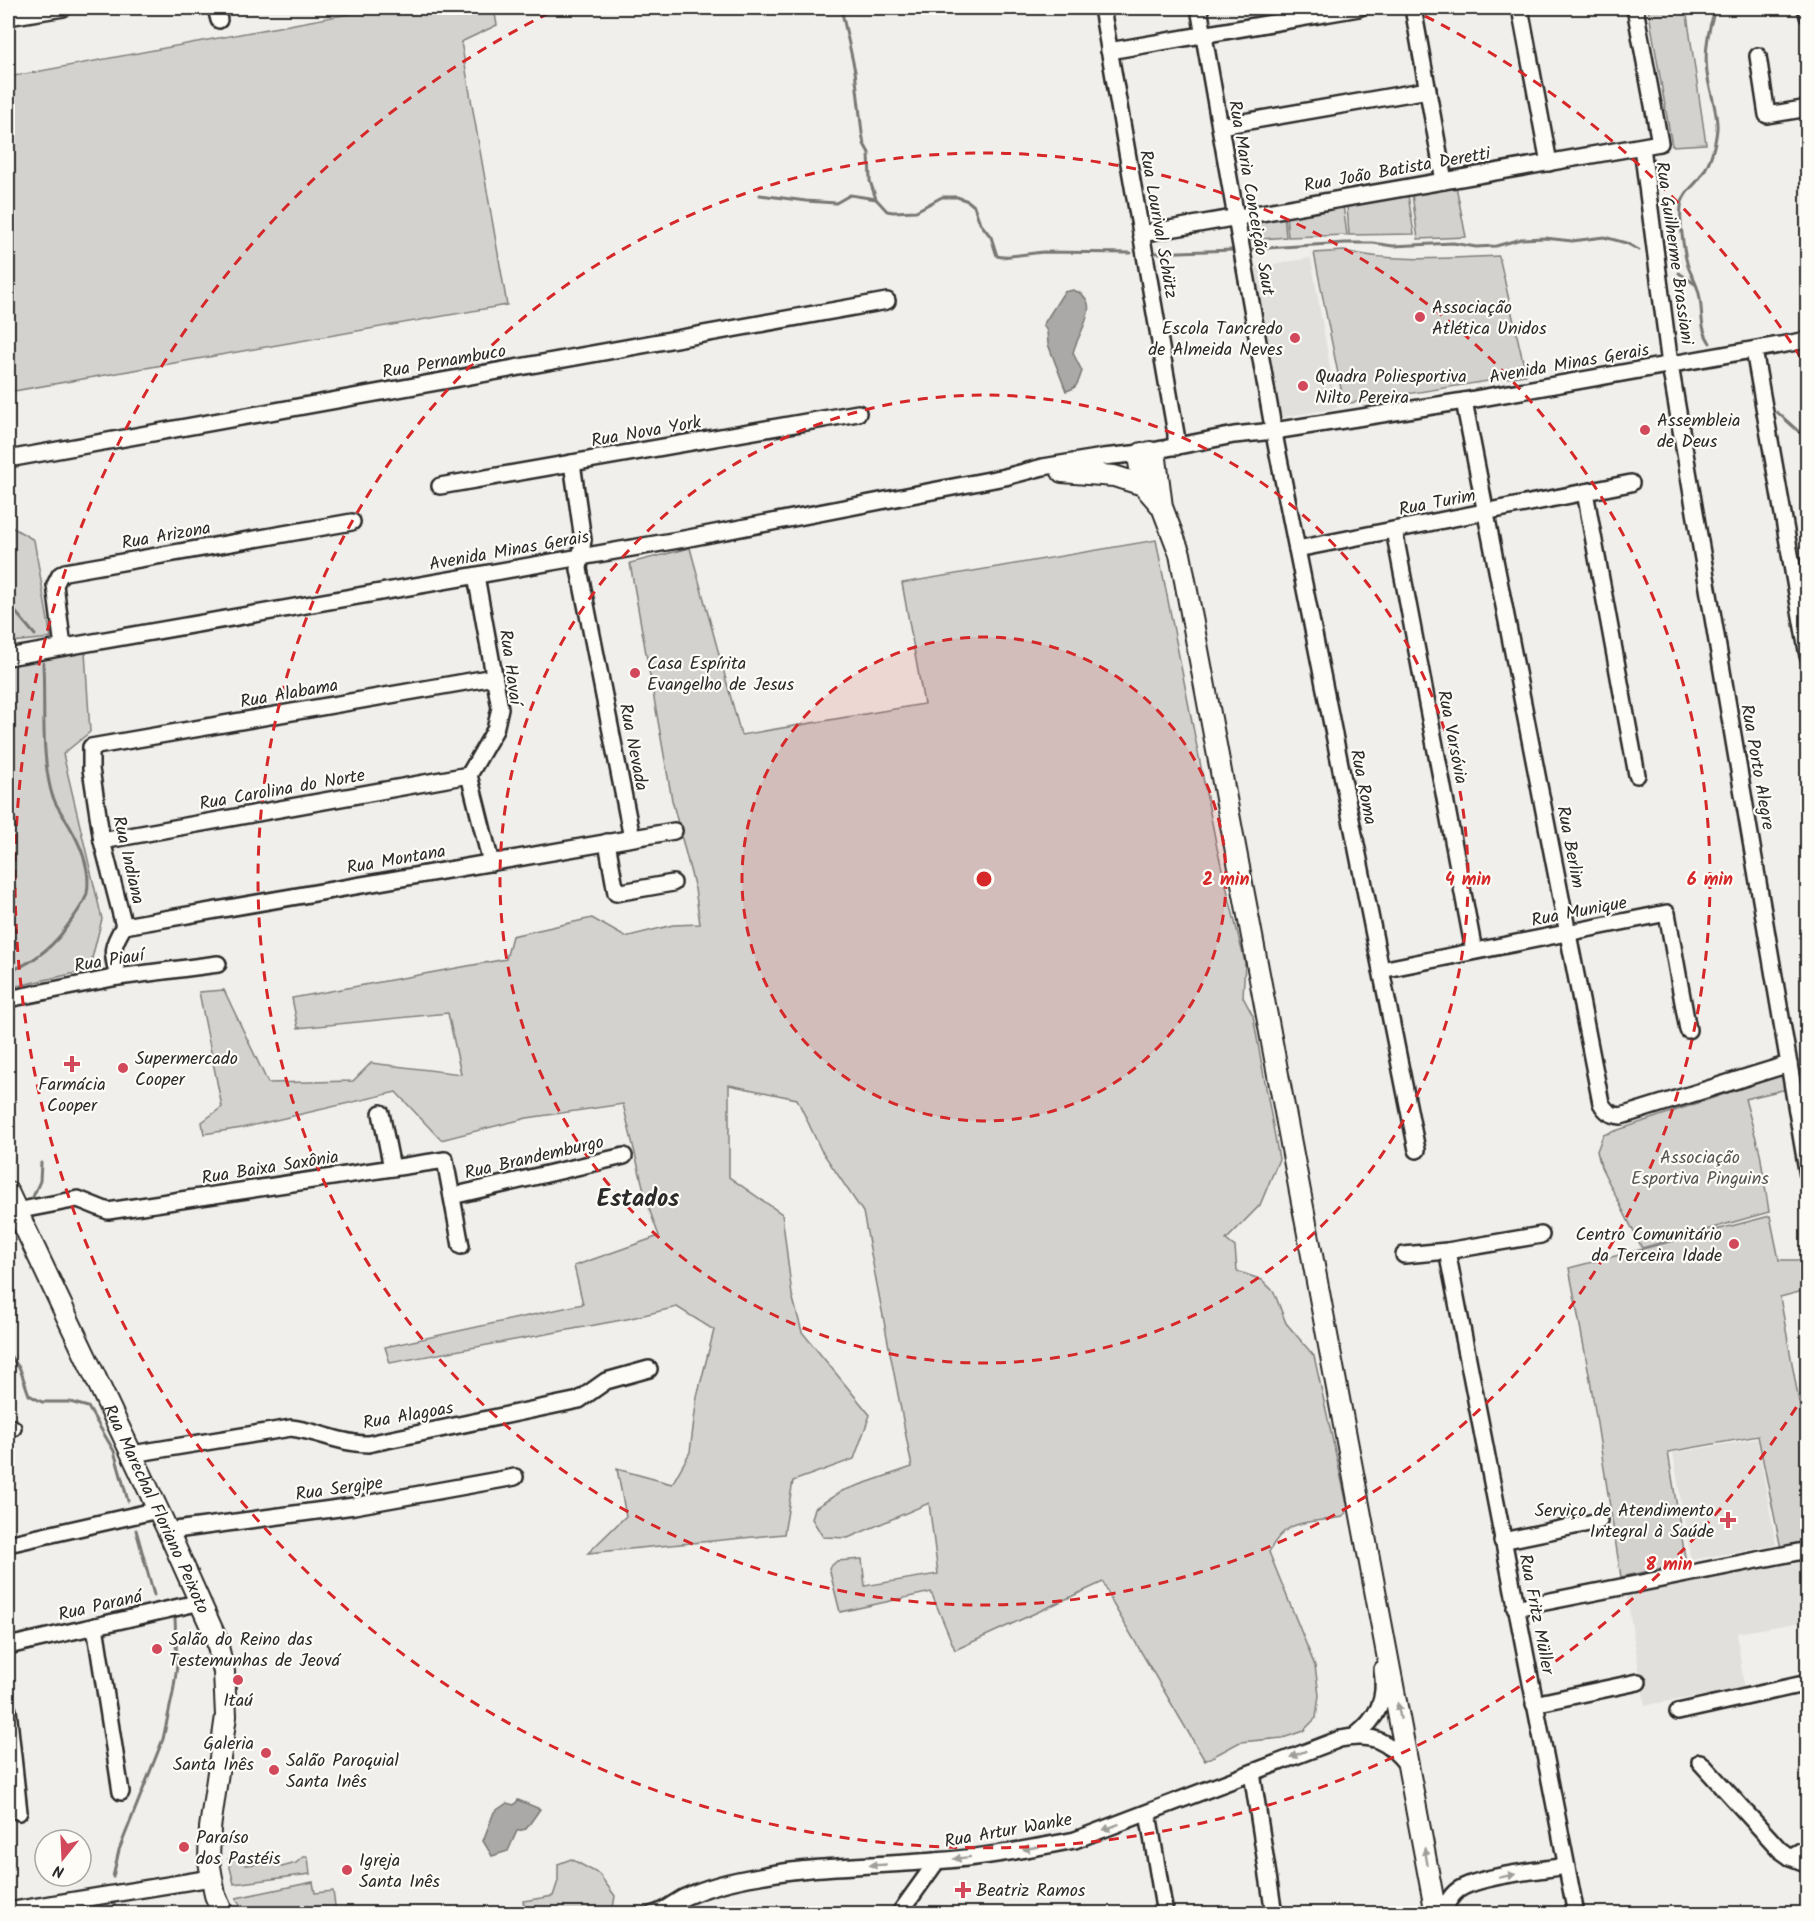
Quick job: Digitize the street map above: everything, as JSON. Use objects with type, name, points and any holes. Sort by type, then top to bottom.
[{"type":"main road","points":[[1143,485],[1146,456]]},
{"type":"main road","points":[[1146,456],[1180,554],[1436,1914]]},
{"type":"main road","points":[[1062,472],[1114,476],[1143,485],[1162,507]]},
{"type":"main road","name":"Rua Marechal Floriano Peixoto","points":[[8,1192],[201,1602],[220,1650],[226,1696],[225,1722],[210,1828],[209,1862],[215,1895],[223,1914]]},
{"type":"street","points":[[8,17],[64,8]]},
{"type":"street","name":"Rua Lourival Schütz","points":[[1102,8],[1176,447]]},
{"type":"street","name":"Rua Maria Conceição Saut","points":[[1199,8],[1236,217],[1270,432]]},
{"type":"street","points":[[1109,51],[1359,8]]},
{"type":"street","points":[[1413,8],[1444,181]]},
{"type":"street","points":[[1520,8],[1549,163]]},
{"type":"street","name":"Rua João Batista Deretti","points":[[1141,234],[1660,143],[1635,8]]},
{"type":"street","points":[[1806,8],[1808,16]]},
{"type":"street","points":[[1758,56],[1767,115],[1808,108]]},
{"type":"street","points":[[1220,126],[1428,90]]},
{"type":"street","name":"Rua Guilherme Brassiani","points":[[1641,147],[1670,365]]},
{"type":"street","name":"Rua Pernambuco","points":[[8,459],[887,301]]},
{"type":"street","name":"Avenida Minas Gerais","points":[[8,657],[684,539],[1043,467],[1103,457],[1146,456],[1234,435],[1270,432],[1464,401],[1808,340]]},
{"type":"street","points":[[1754,350],[1808,656]]},
{"type":"street","name":"Rua Porto Alegre","points":[[1670,365],[1808,1176]]},
{"type":"street","name":"Rua Berlim","points":[[1464,401],[1602,1103],[1612,1115],[1621,1116],[1789,1064]]},
{"type":"street","name":"Rua Nova York","points":[[440,486],[858,413]]},
{"type":"street","name":"Avenida Minas Gerais","points":[[1017,474],[1062,472],[1146,456],[1214,448],[1270,432]]},
{"type":"street","name":"Rua Roma","points":[[1270,432],[1297,549],[1417,1150]]},
{"type":"street","name":"Rua Nevada","points":[[572,463],[584,540],[579,569],[632,838]]},
{"type":"street","name":"Rua Turim","points":[[1297,549],[1630,483]]},
{"type":"street","points":[[1585,492],[1637,775]]},
{"type":"street","name":"Rua Arizona","points":[[63,647],[55,585],[60,575],[65,572],[352,522]]},
{"type":"street","name":"Rua Varsóvia","points":[[1394,530],[1474,951]]},
{"type":"street","name":"Rua Havaí","points":[[469,775],[495,730],[500,708],[476,576]]},
{"type":"street","name":"Rua Alabama","points":[[91,747],[494,677]]},
{"type":"street","name":"Rua Indiana","points":[[91,747],[90,759],[102,841],[124,926],[114,942],[112,951],[118,977]]},
{"type":"street","points":[[469,775],[491,862]]},
{"type":"street","name":"Rua Carolina do Norte","points":[[102,841],[469,775]]},
{"type":"street","name":"Rua Montana","points":[[124,926],[674,831]]},
{"type":"street","points":[[607,842],[616,893],[673,883]]},
{"type":"street","name":"Rua Munique","points":[[1381,970],[1667,913],[1688,1030]]},
{"type":"street","name":"Rua Piauí","points":[[8,999],[118,977],[218,964]]},
{"type":"street","points":[[381,1113],[392,1168]]},
{"type":"street","name":"Rua Brandemburgo","points":[[452,1196],[624,1156]]},
{"type":"street","name":"Rua Baixa Saxônia","points":[[16,1211],[78,1199],[108,1211],[446,1160],[461,1246]]},
{"type":"street","points":[[1404,1255],[1447,1251],[1541,1235]]},
{"type":"street","name":"Rua Fritz Müller","points":[[1447,1251],[1576,1914]]},
{"type":"street","name":"Rua Alagoas","points":[[132,1454],[291,1428],[354,1444],[387,1440],[579,1400],[606,1381],[649,1369]]},
{"type":"street","name":"Rua Sergipe","points":[[168,1531],[354,1506],[515,1477]]},
{"type":"street","points":[[1354,1737],[1374,1716],[1382,1698],[1384,1685],[1364,1558],[1358,1495]]},
{"type":"street","points":[[8,1544],[158,1510]]},
{"type":"street","points":[[1502,1541],[1599,1521]]},
{"type":"street","points":[[1515,1608],[1808,1550]]},
{"type":"street","name":"Rua Paraná","points":[[8,1646],[201,1602]]},
{"type":"street","points":[[95,1626],[121,1792]]},
{"type":"street","points":[[1534,1704],[1638,1682]]},
{"type":"street","points":[[1678,1712],[1808,1683]]},
{"type":"street","points":[[8,1710],[19,1812]]},
{"type":"street","name":"Rua Artur Wanke","points":[[660,1913],[684,1897],[760,1876],[811,1869],[937,1861],[1075,1840],[1340,1739],[1366,1736],[1388,1745],[1399,1753],[1410,1768]]},
{"type":"street","points":[[1700,1762],[1780,1850],[1808,1864]]},
{"type":"street","points":[[1252,1773],[1275,1914]]},
{"type":"street","points":[[1148,1813],[1165,1914]]},
{"type":"street","points":[[1790,1857],[1808,1847]]},
{"type":"street","points":[[899,1914],[937,1861]]},
{"type":"street","points":[[1444,1914],[1449,1899],[1459,1890],[1474,1883],[1566,1866]]},
{"type":"street","points":[[8,1911],[211,1878]]},
{"type":"street","points":[[653,1914],[660,1913]]},
{"type":"shaded area","name":"Escola Tancredo de Almeida Neves","points":[[1311,258],[1337,408],[1278,418],[1252,268]]},
{"type":"shaded area","points":[[1073,290],[1083,295],[1089,309],[1073,353],[1082,371],[1075,386],[1066,391],[1048,344],[1047,331],[1043,325],[1064,292]]},
{"type":"shaded area","name":"Serviço de Atendimento Integral à Saúde","points":[[1757,1439],[1776,1545],[1691,1560],[1673,1453]]},
{"type":"shaded area","points":[[1807,1562],[1807,1621],[1737,1633],[1744,1689],[1645,1705],[1626,1591]]},
{"type":"shaded area","points":[[518,1800],[540,1809],[526,1829],[517,1831],[508,1851],[492,1856],[483,1841],[494,1812],[507,1803],[514,1805]]},
{"type":"green space","points":[[381,8],[494,8],[497,25],[461,42],[507,305],[8,392],[8,77]]},
{"type":"green space","points":[[1648,8],[1686,8],[1706,144],[1672,146]]},
{"type":"green space","points":[[1456,186],[1466,237],[1418,239],[1412,194]]},
{"type":"green space","points":[[1408,195],[1414,234],[1349,235],[1347,205]]},
{"type":"green space","points":[[1343,205],[1347,235],[1288,237],[1286,215]]},
{"type":"green space","points":[[1284,215],[1286,237],[1251,240],[1249,220]]},
{"type":"green space","name":"Associação Atlética Unidos","points":[[1344,251],[1402,258],[1499,256],[1526,375],[1344,404],[1314,253]]},
{"type":"green space","points":[[8,526],[34,540],[51,638],[11,642],[8,636]]},
{"type":"green space","points":[[1156,540],[1217,848],[1245,963],[1243,997],[1253,1016],[1279,1159],[1260,1205],[1226,1240],[1235,1247],[1237,1271],[1262,1280],[1274,1292],[1286,1323],[1314,1356],[1348,1509],[1343,1517],[1291,1527],[1283,1532],[1269,1552],[1315,1666],[1319,1695],[1316,1718],[1303,1731],[1283,1738],[1240,1742],[1205,1761],[1113,1604],[1103,1582],[955,1650],[931,1592],[840,1612],[829,1568],[837,1561],[862,1559],[865,1586],[938,1574],[929,1503],[848,1538],[823,1537],[812,1519],[815,1508],[842,1491],[912,1467],[863,1212],[821,1150],[797,1099],[729,1085],[729,1177],[782,1214],[792,1295],[802,1332],[870,1415],[854,1459],[793,1481],[784,1534],[588,1553],[626,1516],[617,1469],[672,1484],[690,1452],[697,1397],[714,1330],[677,1307],[627,1319],[390,1363],[385,1347],[583,1304],[574,1266],[659,1236],[647,1203],[623,1104],[527,1118],[441,1140],[396,1092],[242,1128],[204,1134],[202,1122],[222,1107],[199,992],[224,990],[268,1083],[353,1081],[371,1063],[461,1074],[448,1013],[298,1028],[292,998],[506,959],[512,936],[592,918],[625,937],[673,925],[700,924],[695,889],[672,800],[630,563],[690,548],[741,735],[924,704],[902,583]]},
{"type":"green space","points":[[85,652],[90,732],[63,754],[102,919],[89,970],[8,988],[8,946],[17,943],[8,925],[8,663]]},
{"type":"green space","name":"Associação Esportiva Pinguins","points":[[1784,1074],[1787,1089],[1745,1099],[1760,1153],[1769,1212],[1642,1248],[1601,1167],[1597,1151],[1603,1135]]},
{"type":"green space","points":[[1770,1216],[1779,1260],[1807,1260],[1807,1290],[1780,1297],[1807,1446],[1807,1545],[1781,1549],[1758,1436],[1668,1452],[1686,1563],[1621,1577],[1590,1379],[1569,1268]]},
{"type":"green space","points":[[236,1857],[246,1865],[270,1863],[282,1867],[308,1857],[310,1874],[234,1884],[228,1859]]},
{"type":"green space","points":[[571,1859],[599,1874],[615,1896],[613,1908],[582,1913],[526,1913],[523,1901],[553,1896],[558,1881],[558,1864]]},
{"type":"green space","points":[[313,1882],[315,1893],[333,1891],[336,1913],[245,1913],[236,1898]]},
{"type":"waterway","points":[[841,8],[855,71],[864,144],[869,153],[870,181],[876,199],[887,211],[916,211],[942,197],[957,197],[968,201],[974,206],[980,223],[991,237],[997,256],[1002,257],[1043,252],[1131,253]]},
{"type":"waterway","points":[[1710,343],[1704,330],[1698,290],[1687,263],[1682,235],[1681,208],[1687,192],[1706,168],[1716,136],[1717,119],[1707,75],[1706,55],[1708,35],[1716,8]]},
{"type":"waterway","points":[[760,195],[836,203],[850,195],[876,199]]},
{"type":"waterway","points":[[1253,249],[1345,243],[1393,246],[1453,243],[1476,247],[1496,246],[1521,239],[1545,238],[1572,241],[1604,237],[1626,243],[1639,250]]},
{"type":"waterway","points":[[1154,253],[1232,250]]},
{"type":"waterway","points":[[1679,273],[1695,284]]},
{"type":"waterway","points":[[1777,412],[1808,440]]},
{"type":"waterway","points":[[8,603],[35,635]]},
{"type":"waterway","points":[[8,971],[31,961],[52,944],[83,903],[88,885],[81,850],[51,793],[44,741],[43,663]]},
{"type":"waterway","points":[[32,1199],[40,1181],[41,1163]]},
{"type":"waterway","points":[[8,1231],[11,1227]]},
{"type":"waterway","points":[[8,1353],[20,1369],[29,1395],[42,1402],[70,1402],[88,1407],[114,1451],[128,1501]]},
{"type":"waterway","points":[[136,1530],[154,1595]]},
{"type":"waterway","points":[[113,1877],[119,1850],[163,1739],[177,1666],[175,1618]]},
{"type":"waterway","points":[[114,1902],[115,1914]]},
{"type":"place","name":"Associação Atlética Unidos","points":[[1420,317]]},
{"type":"place","name":"Escola Tancredo de Almeida Neves","points":[[1295,338]]},
{"type":"place","name":"Quadra Poliesportiva Nilto Pereira","points":[[1303,386]]},
{"type":"place","name":"Assembleia de Deus","points":[[1645,430]]},
{"type":"place","name":"Casa Espírita Evangelho de Jesus","points":[[635,673]]},
{"type":"place","name":"Farmácia Cooper","points":[[72,1064]]},
{"type":"place","name":"Supermercado Cooper","points":[[123,1068]]},
{"type":"place","name":"Centro Comunitário da Terceira Idade","points":[[1734,1244]]},
{"type":"place","name":"Serviço de Atendimento Integral à Saúde","points":[[1728,1520]]},
{"type":"place","name":"Salão do Reino das Testemunhas de Jeová","points":[[157,1649]]},
{"type":"place","name":"Itaú","points":[[238,1680]]},
{"type":"place","name":"Galeria Santa Inês","points":[[266,1753]]},
{"type":"place","name":"Salão Paroquial Santa Inês","points":[[274,1770]]},
{"type":"place","name":"Paraíso dos Pastéis","points":[[184,1847]]},
{"type":"place","name":"Igreja Santa Inês","points":[[347,1870]]},
{"type":"place","name":"Beatriz Ramos","points":[[963,1890]]},
{"type":"district","name":"Estados","points":[[638,1198]]}]
